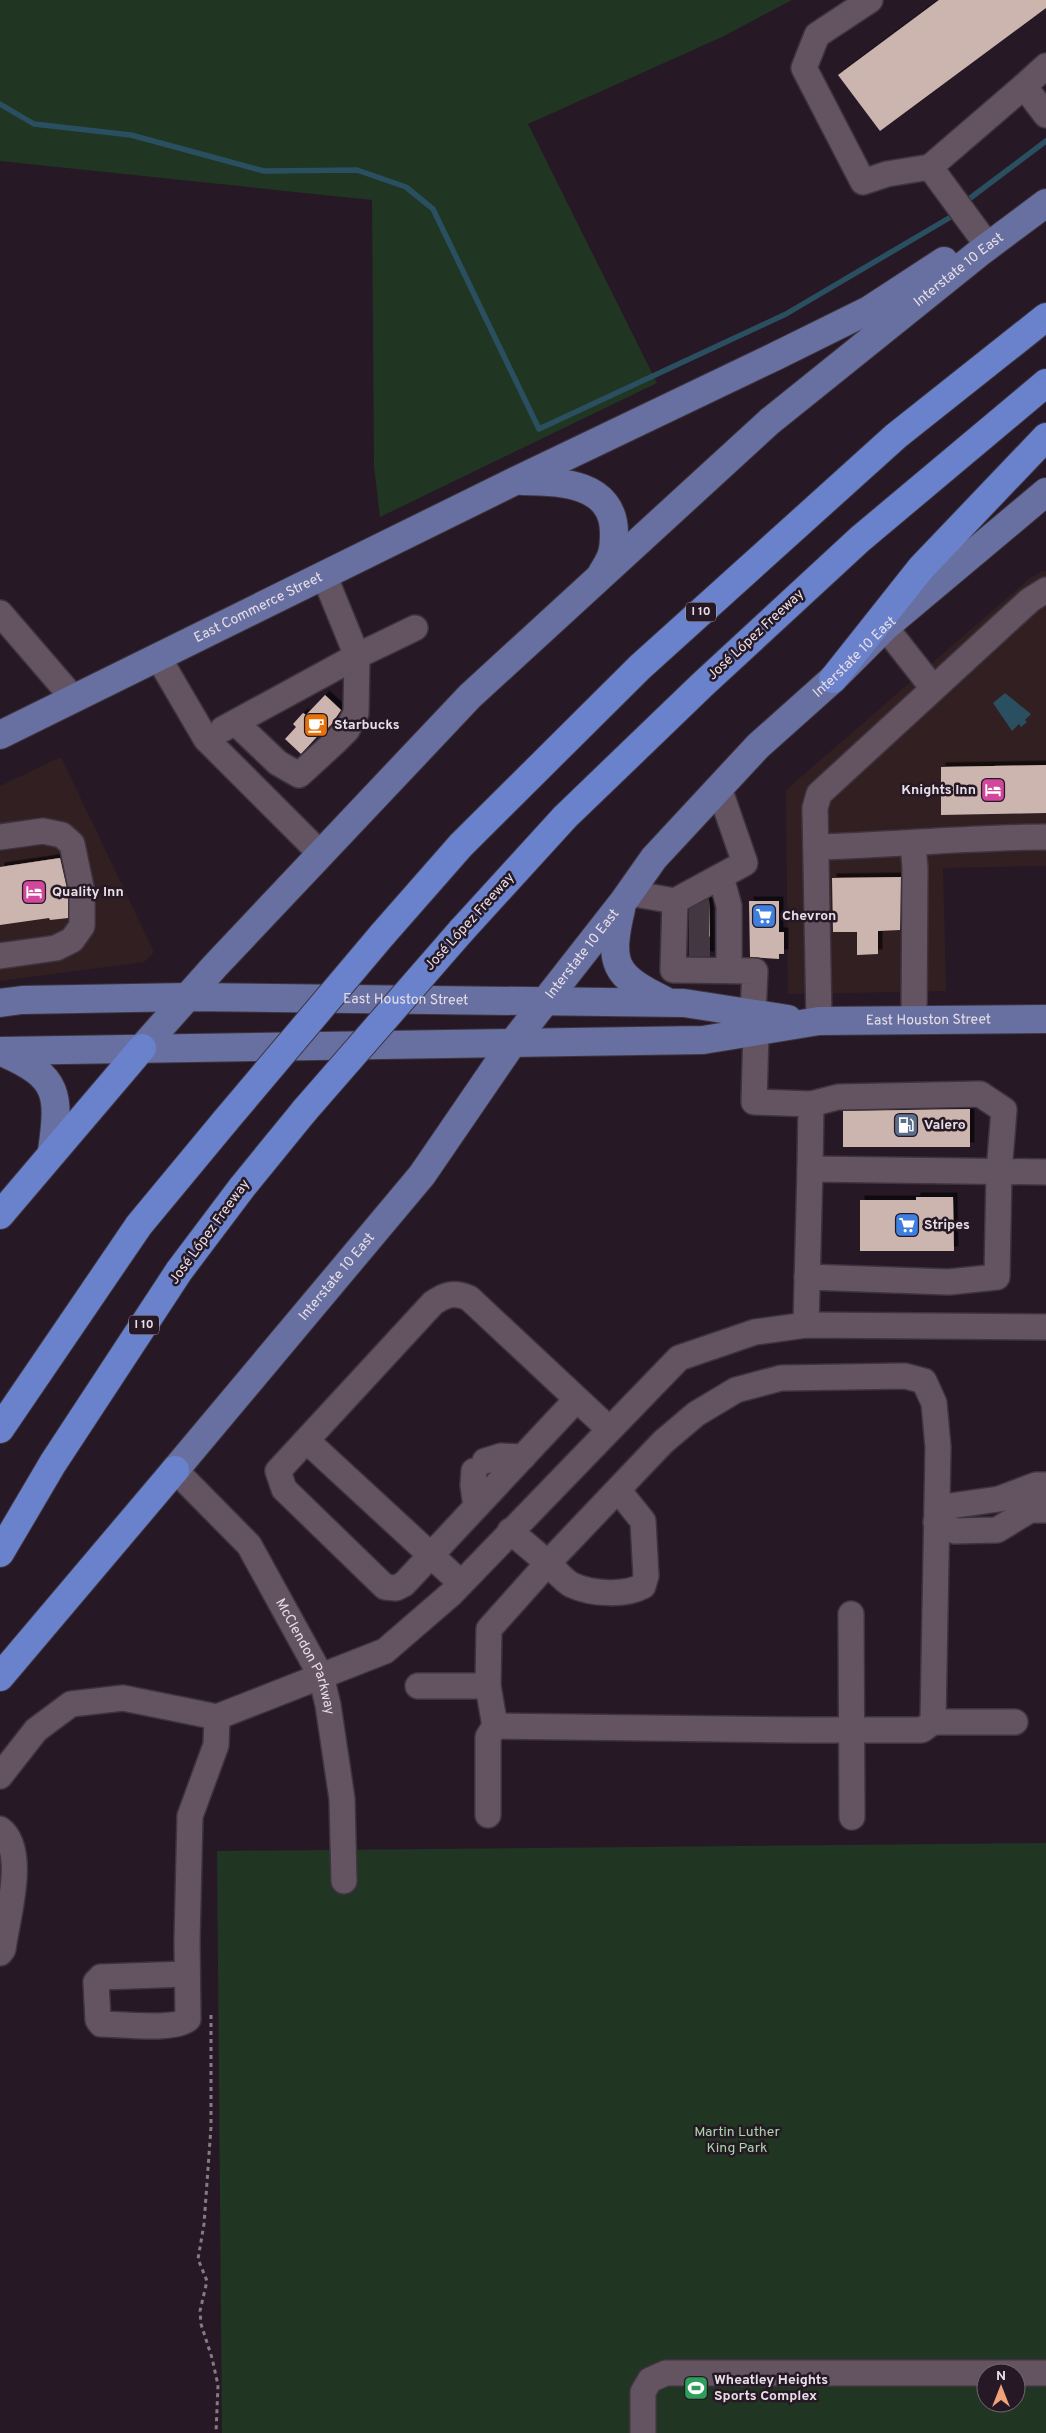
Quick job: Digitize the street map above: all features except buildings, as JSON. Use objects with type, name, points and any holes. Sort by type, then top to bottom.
[{"type":"highway","name":"I 10","points":[[0,1429],[139,1226],[382,935],[461,845],[640,667],[896,436],[1046,317]]},
{"type":"highway","name":"José López Freeway","points":[[0,1553],[53,1464],[179,1271],[243,1186],[305,1110],[461,931],[566,817],[702,685],[860,539],[1046,383]]},
{"type":"highway","points":[[833,679],[921,568],[1046,437]]},
{"type":"highway","points":[[0,1215],[52,1151],[142,1048]]},
{"type":"highway","points":[[0,1677],[175,1470]]},
{"type":"main road","name":"Interstate 10 East","points":[[142,1048],[470,696],[770,421],[983,250],[1046,203]]},
{"type":"main road","name":"East Commerce Street","points":[[0,736],[158,656],[868,310],[961,251],[983,250]]},
{"type":"main road","points":[[515,481],[556,481],[575,485],[606,504],[614,520],[614,554],[599,578]]},
{"type":"main road","name":"Interstate 10 East","points":[[175,1470],[422,1175],[511,1045],[626,898],[654,858],[758,746],[833,679],[885,627],[1046,492]]},
{"type":"main road","points":[[626,898],[615,934],[616,960],[622,972],[635,985],[677,1003]]},
{"type":"main road","name":"East Houston Street","points":[[0,1003],[22,1000],[188,997],[548,1000],[677,1003],[754,1022],[815,1022],[914,1018],[1046,1019]]},
{"type":"main road","name":"East Houston Street","points":[[0,1052],[142,1048],[511,1045],[703,1040],[754,1022]]},
{"type":"main road","points":[[0,1052],[28,1064],[41,1074],[53,1090],[57,1106],[52,1151]]},
{"type":"street","points":[[870,0],[817,35],[804,68],[863,182],[887,174],[930,167],[1046,66]]},
{"type":"street","points":[[1024,86],[1046,115]]},
{"type":"street","points":[[930,167],[983,250]]},
{"type":"street","points":[[236,723],[278,764],[299,775],[347,730],[356,713],[357,656],[324,575]]},
{"type":"street","points":[[815,1022],[815,808],[819,794],[1030,600],[1046,590]]},
{"type":"street","points":[[0,613],[74,699]]},
{"type":"street","points":[[885,627],[933,688]]},
{"type":"street","points":[[206,739],[357,656],[415,628]]},
{"type":"street","points":[[158,656],[206,739],[321,854]]},
{"type":"street","points":[[677,1003],[721,877],[745,863],[719,788]]},
{"type":"street","points":[[0,837],[43,830],[62,835],[72,844],[82,892],[82,926],[72,940],[56,948],[0,956]]},
{"type":"street","points":[[816,847],[913,844],[986,837],[1046,837]]},
{"type":"street","points":[[913,844],[915,868],[914,1018]]},
{"type":"street","points":[[700,938],[721,877]]},
{"type":"street","points":[[626,898],[700,938],[755,971],[754,1102],[812,1104],[838,1096],[980,1094],[1004,1110],[999,1172],[997,1277],[949,1282],[808,1277]]},
{"type":"street","points":[[806,1324],[812,1104]]},
{"type":"street","points":[[810,1169],[1046,1172]]},
{"type":"street","points":[[577,1399],[431,1556],[404,1584],[396,1588],[385,1587],[284,1489],[278,1471],[433,1304],[446,1294],[459,1294],[469,1298],[577,1399],[609,1429]]},
{"type":"street","points":[[0,1776],[36,1730],[71,1704],[123,1698],[217,1717],[385,1651],[461,1583],[679,1358],[755,1332],[806,1324],[1046,1327]]},
{"type":"street","points":[[488,1815],[488,1738],[495,1726],[488,1686],[489,1629],[548,1563],[676,1431],[696,1414],[736,1390],[781,1378],[905,1376],[924,1381],[934,1403],[938,1447],[933,1722]]},
{"type":"street","points":[[307,1441],[461,1583]]},
{"type":"street","points":[[476,1507],[473,1485],[480,1466],[501,1456],[522,1457]]},
{"type":"street","name":"McClendon Parkway","points":[[175,1470],[249,1545],[321,1676],[328,1704],[342,1799],[344,1881]]},
{"type":"street","points":[[936,1522],[950,1506],[999,1498],[1036,1485],[1046,1485]]},
{"type":"street","points":[[510,1531],[572,1585],[598,1591],[634,1591],[643,1586],[646,1576],[643,1521],[618,1490]]},
{"type":"street","points":[[936,1522],[955,1531],[997,1530],[1030,1510],[1046,1510]]},
{"type":"street","points":[[851,1614],[852,1817]]},
{"type":"street","points":[[418,1686],[488,1686]]},
{"type":"street","points":[[187,1974],[115,1975],[101,1977],[96,1982],[97,2014],[101,2024],[178,2025],[188,2019],[190,1816],[216,1745],[217,1717]]},
{"type":"street","points":[[495,1726],[922,1730],[933,1722],[1015,1722]]},
{"type":"street","points":[[0,1829],[8,1836],[16,1861],[3,1949],[0,1953]]},
{"type":"street","points":[[643,2433],[643,2392],[650,2380],[666,2372],[976,2373]]},
{"type":"street","points":[[1026,2372],[1046,2372]]},
{"type":"path","points":[[188,2001],[211,2002],[213,2043],[211,2127],[204,2224],[198,2258],[207,2281],[200,2311],[201,2324],[218,2385],[216,2433]]},
{"type":"shaded area","points":[[1042,571],[1046,571],[1046,866],[943,868],[946,991],[788,994],[786,790],[1030,578]]},
{"type":"shaded area","points":[[61,757],[154,952],[144,962],[0,981],[0,786]]},
{"type":"green space","points":[[0,0],[792,0],[722,37],[528,124],[657,383],[380,517],[374,466],[372,200],[0,161]]},
{"type":"green space","name":"Martin Luther King Park","points":[[1046,1843],[1046,2433],[222,2433],[217,1851]]},
{"type":"water","points":[[1005,693],[1031,714],[1025,720],[1027,722],[1021,727],[1019,724],[1012,731],[993,703]]},
{"type":"waterway","points":[[0,104],[34,124],[131,135],[264,171],[357,170],[406,187],[433,209],[539,429],[786,314],[949,218]]},
{"type":"waterway","points":[[969,199],[1046,141]]},
{"type":"tunnel","points":[[689,907],[709,907]]},
{"type":"tunnel","points":[[689,927],[709,927]]},
{"type":"tunnel","points":[[689,949],[710,949]]},
{"type":"place","name":"Starbucks","points":[[316,725]]},
{"type":"place","name":"Knights Inn","points":[[993,790]]},
{"type":"place","name":"Quality Inn","points":[[34,892]]},
{"type":"place","name":"Chevron","points":[[764,916]]},
{"type":"place","name":"Valero","points":[[906,1125]]},
{"type":"place","name":"Stripes","points":[[907,1225]]},
{"type":"place","name":"Wheatley Heights Sports Complex","points":[[696,2388]]}]
